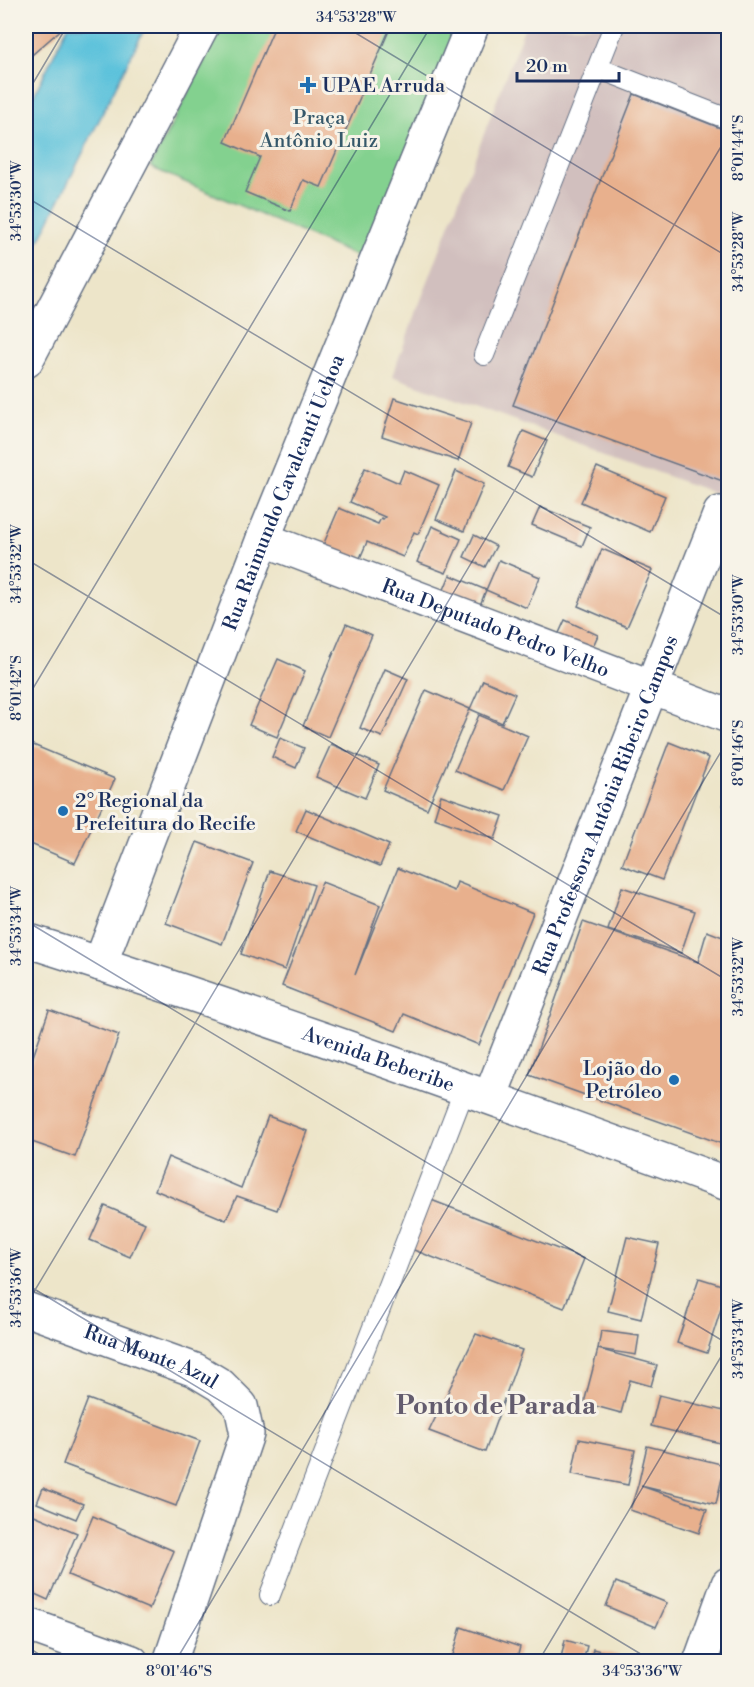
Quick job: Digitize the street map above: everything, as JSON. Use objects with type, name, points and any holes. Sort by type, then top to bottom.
[{"type":"street","points":[[26,361],[202,26]]},
{"type":"street","name":"Rua Raimundo Cavalcanti Uchoa","points":[[100,964],[263,539],[472,26]]},
{"type":"street","name":"Rua Professora Antônia Ribeiro Campos","points":[[477,1093],[652,687],[720,513]]},
{"type":"street","name":"Rua Deputado Pedro Velho","points":[[263,539],[729,716]]},
{"type":"street","name":"Avenida Beberibe","points":[[26,940],[477,1093],[729,1184]]},
{"type":"street","name":"Rua Monte Azul","points":[[26,1309],[195,1370],[220,1385],[241,1406],[247,1434],[170,1662]]},
{"type":"street","points":[[700,1662],[729,1584]]},
{"type":"street","points":[[26,1624],[132,1662]]},
{"type":"lane","points":[[484,355],[614,26]]},
{"type":"lane","points":[[598,68],[729,119]]},
{"type":"lane","points":[[270,1594],[477,1093]]},
{"type":"shaded area","points":[[525,26],[728,26],[728,498],[392,376]]},
{"type":"green space","name":"Praça Antônio Luiz","points":[[222,26],[458,26],[368,261],[150,167]]},
{"type":"water","points":[[68,26],[146,26],[26,267],[26,111]]},
{"type":"building","points":[[26,26],[65,26],[26,60]]},
{"type":"building","name":"UPAE Arruda","points":[[275,26],[292,28],[293,26],[391,26],[321,187],[303,180],[290,211],[245,192],[260,157],[225,142]]},
{"type":"building","points":[[634,94],[728,131],[728,483],[513,405]]},
{"type":"building","points":[[394,398],[471,423],[458,461],[382,436]]},
{"type":"building","points":[[523,431],[547,441],[532,477],[508,467]]},
{"type":"building","points":[[597,467],[665,496],[650,532],[581,502]]},
{"type":"building","points":[[365,468],[399,483],[404,470],[439,485],[418,534],[414,532],[403,557],[367,542],[357,565],[321,550],[339,508],[378,524],[381,518],[385,517],[350,502]]},
{"type":"building","points":[[456,471],[484,484],[464,531],[436,519]]},
{"type":"building","points":[[540,507],[590,527],[582,546],[532,525]]},
{"type":"building","points":[[432,526],[461,539],[446,573],[417,562]]},
{"type":"building","points":[[474,535],[496,546],[485,567],[464,557]]},
{"type":"building","points":[[602,549],[652,570],[627,627],[578,606]]},
{"type":"building","points":[[499,560],[540,577],[527,608],[486,590]]},
{"type":"building","points":[[450,575],[486,590],[479,608],[443,592]]},
{"type":"building","points":[[565,620],[598,635],[588,657],[555,642]]},
{"type":"building","points":[[346,624],[372,635],[328,737],[303,726]]},
{"type":"building","points":[[278,659],[305,671],[277,737],[249,725]]},
{"type":"building","points":[[385,669],[408,679],[382,737],[360,728]]},
{"type":"building","points":[[483,680],[515,694],[502,723],[470,709]]},
{"type":"building","points":[[426,690],[470,709],[427,809],[383,790]]},
{"type":"building","points":[[479,715],[528,736],[504,790],[455,770]]},
{"type":"building","points":[[280,738],[304,748],[296,768],[272,757]]},
{"type":"building","name":"2° Regional da Prefeitura do Recife","points":[[26,742],[115,779],[75,863],[26,842]]},
{"type":"building","points":[[669,742],[709,758],[662,880],[622,865]]},
{"type":"building","points":[[331,744],[379,765],[365,798],[316,777]]},
{"type":"building","points":[[728,793],[728,807],[723,805]]},
{"type":"building","points":[[441,795],[503,816],[495,839],[434,818]]},
{"type":"building","points":[[306,809],[389,845],[380,866],[296,831]]},
{"type":"building","points":[[197,842],[253,863],[222,944],[166,923]]},
{"type":"building","points":[[398,868],[454,891],[457,882],[533,913],[479,1045],[404,1014],[396,1031],[282,986],[322,882],[380,905],[355,975]]},
{"type":"building","points":[[270,871],[314,885],[285,970],[241,954]]},
{"type":"building","points":[[622,887],[695,911],[681,953],[608,930]]},
{"type":"building","points":[[583,922],[698,962],[707,931],[728,939],[728,1146],[529,1075]]},
{"type":"building","points":[[49,1010],[119,1035],[75,1157],[26,1140],[26,1077]]},
{"type":"building","points":[[268,1116],[307,1131],[277,1210],[237,1196],[226,1220],[155,1190],[168,1157],[241,1188]]},
{"type":"building","points":[[426,1198],[584,1259],[564,1308],[406,1247]]},
{"type":"building","points":[[105,1206],[145,1223],[130,1257],[90,1240]]},
{"type":"building","points":[[627,1237],[659,1244],[641,1319],[608,1311]]},
{"type":"building","points":[[699,1278],[728,1287],[707,1353],[677,1343]]},
{"type":"building","points":[[601,1331],[639,1336],[636,1355],[598,1349]]},
{"type":"building","points":[[476,1334],[522,1350],[485,1452],[429,1431]]},
{"type":"building","points":[[598,1349],[657,1365],[651,1386],[630,1380],[621,1413],[584,1403]]},
{"type":"building","points":[[659,1395],[728,1412],[728,1445],[651,1426]]},
{"type":"building","points":[[88,1399],[200,1441],[176,1506],[63,1464]]},
{"type":"building","points":[[579,1439],[635,1450],[628,1485],[572,1474]]},
{"type":"building","points":[[647,1446],[725,1465],[716,1504],[641,1486],[707,1509],[699,1533],[630,1510]]},
{"type":"building","points":[[43,1488],[83,1504],[76,1519],[37,1503]]},
{"type":"building","points":[[27,1512],[77,1533],[48,1600],[26,1590]]},
{"type":"building","points":[[93,1516],[174,1551],[149,1609],[68,1575]]},
{"type":"building","points":[[616,1582],[667,1603],[656,1627],[606,1606]]},
{"type":"building","points":[[461,1627],[520,1647],[516,1662],[451,1662]]},
{"type":"building","points":[[565,1640],[587,1646],[583,1662],[560,1662]]},
{"type":"building","points":[[593,1649],[637,1661],[637,1662],[590,1662]]},
{"type":"place","name":"UPAE Arruda","points":[[308,85]]},
{"type":"place","name":"2° Regional da Prefeitura do Recife","points":[[63,811]]},
{"type":"place","name":"Lojão do Petróleo","points":[[674,1080]]},
{"type":"district","name":"Ponto de Parada","points":[[496,1405]]}]
